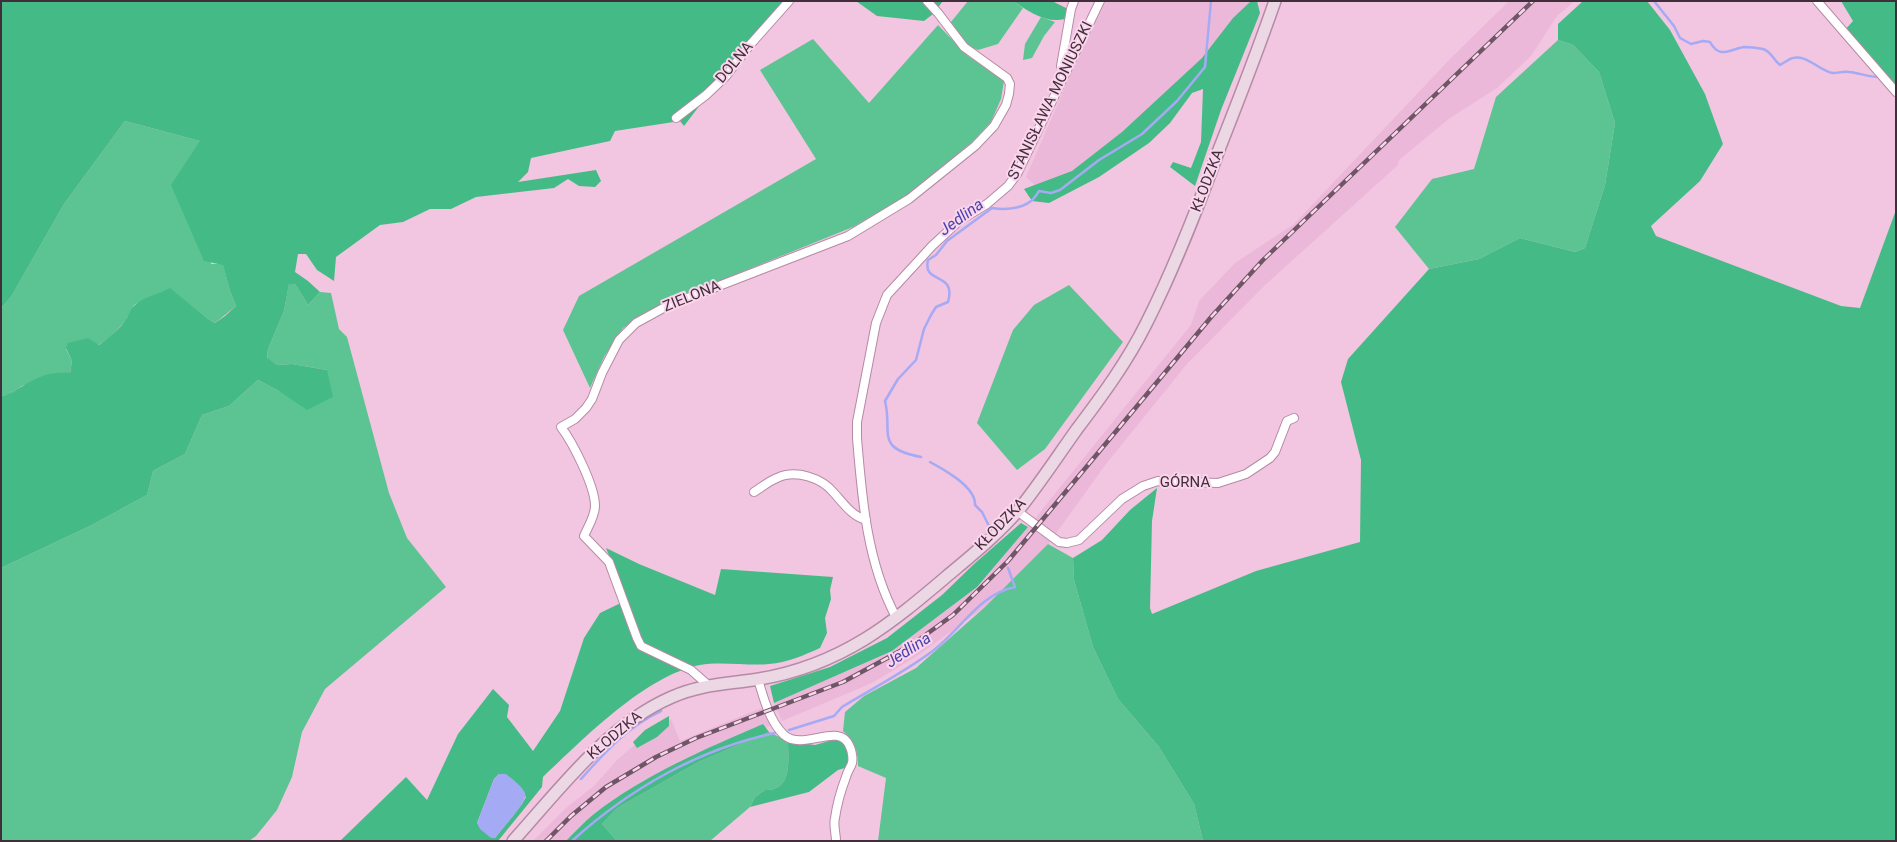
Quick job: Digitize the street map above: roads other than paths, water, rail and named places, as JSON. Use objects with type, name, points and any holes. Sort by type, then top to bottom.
[{"type":"main road","name":"KŁODZKA","points":[[513,841],[591,756],[637,714],[674,696],[708,685],[758,679],[793,671],[830,657],[864,639],[896,617],[982,547],[1017,511],[1106,389],[1145,327],[1196,214],[1274,4]]},
{"type":"street","name":"DOLNA","points":[[676,118],[706,95],[726,76],[749,46],[789,1]]},
{"type":"street","name":"ZIELONA","points":[[708,685],[691,670],[641,646],[609,562],[584,536],[595,508],[593,495],[576,449],[562,427],[586,408],[619,340],[636,323],[668,306],[848,236],[910,199],[975,146],[994,126],[1006,104],[1009,94],[1010,84],[1007,78],[964,47],[941,11],[927,1]]},
{"type":"street","points":[[1066,73],[1062,66],[1074,1]]},
{"type":"street","name":"STANISŁAWA MONIUSZKI","points":[[896,617],[889,603],[870,546],[858,456],[856,422],[876,323],[887,295],[946,233],[959,221],[987,204],[1008,186],[1017,174],[1100,1]]},
{"type":"street","points":[[1817,1],[1896,92]]},
{"type":"street","name":"GÓRNA","points":[[1017,511],[1059,542],[1067,543],[1079,540],[1122,499],[1143,486],[1158,481],[1218,483],[1246,474],[1270,458],[1287,421],[1294,418]]},
{"type":"street","points":[[754,492],[778,477],[801,475],[814,479],[830,488],[856,517],[866,520]]},
{"type":"street","points":[[758,679],[774,721],[785,736],[798,740],[812,741],[831,735],[838,736],[846,740],[851,748],[852,762],[846,776],[834,821],[836,841]]},
{"type":"water","points":[[499,774],[506,774],[517,783],[524,790],[525,797],[519,809],[508,823],[495,838],[491,838],[480,829],[477,823],[494,779]]},
{"type":"waterway","name":"Jedlina","points":[[921,457],[906,453],[891,444],[888,438],[885,401],[898,379],[916,360],[924,329],[936,307],[948,302],[948,286],[930,273],[928,260],[936,255],[947,241],[992,208],[1007,209],[1017,207],[1027,204],[1039,191],[1051,193],[1060,190],[1099,160],[1142,134],[1177,101],[1205,67],[1211,1]]},
{"type":"waterway","points":[[1654,1],[1674,26],[1680,38],[1691,44],[1703,41],[1710,42],[1721,52],[1744,47],[1761,49],[1766,50],[1780,65],[1790,59],[1801,58],[1828,72],[1847,72],[1879,77]]},
{"type":"waterway","name":"Jedlina","points":[[930,462],[951,474],[965,486],[974,498],[975,505],[982,512],[989,526]]},
{"type":"waterway","name":"Jedlina","points":[[789,730],[834,716],[842,707],[900,673],[934,650],[981,604],[1003,591],[1015,587],[1008,568]]},
{"type":"waterway","points":[[581,779],[628,732],[661,711]]},
{"type":"waterway","name":"Jedlina","points":[[572,841],[617,804],[641,788],[692,760],[719,749],[775,733]]},
{"type":"railway","points":[[546,841],[571,816],[606,787],[656,757],[696,738],[843,682],[913,644],[953,615],[1008,561],[1212,316],[1263,260],[1533,1]]}]
